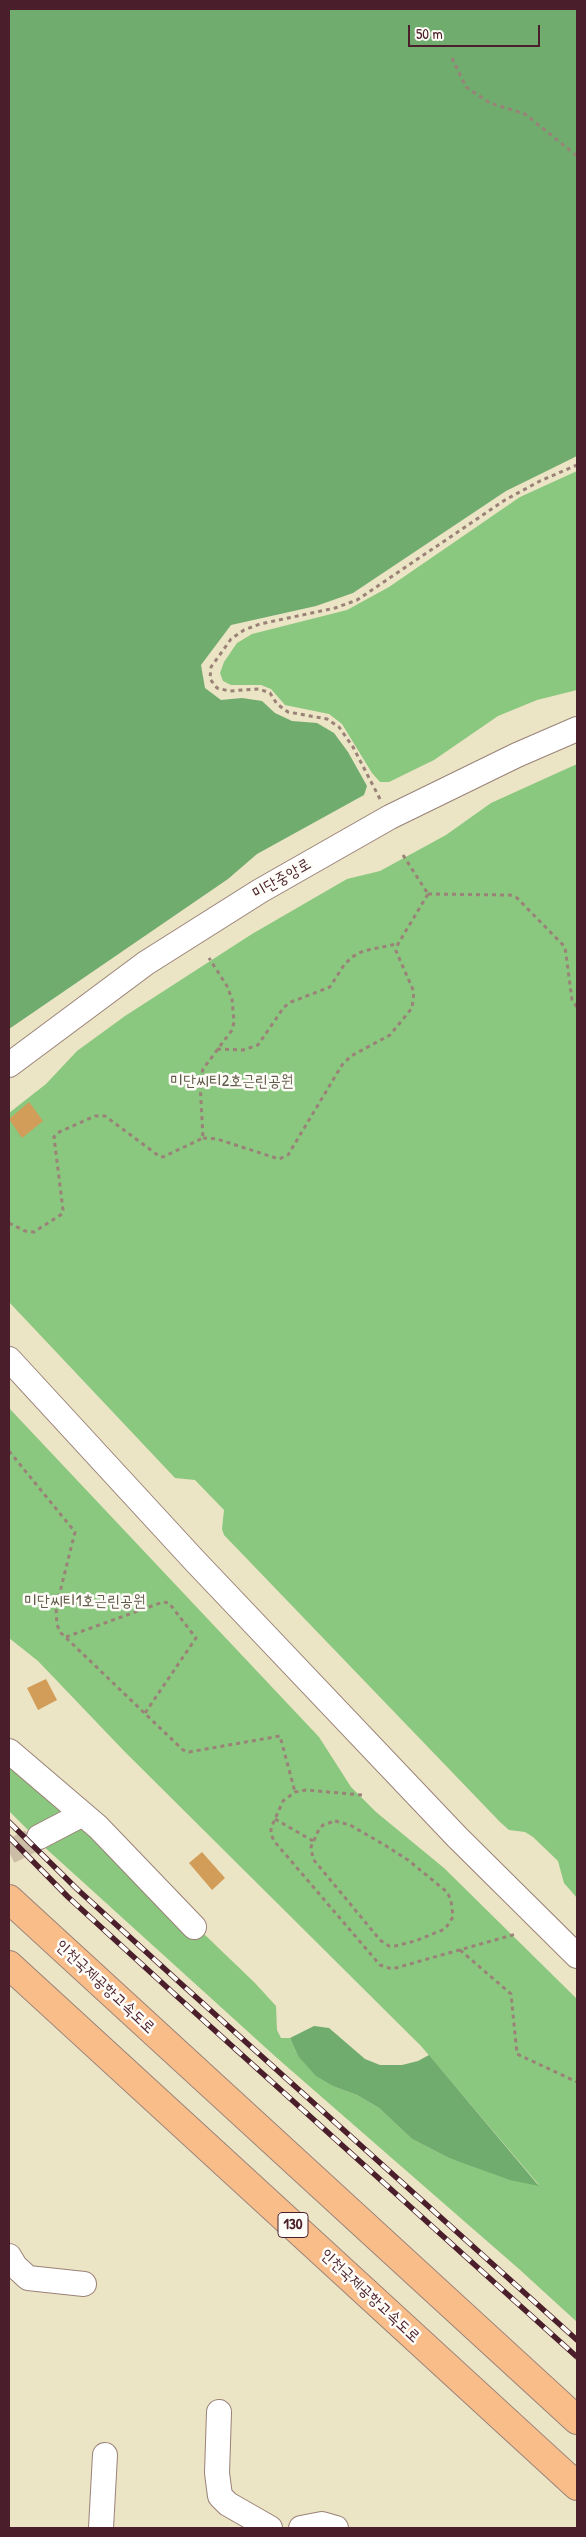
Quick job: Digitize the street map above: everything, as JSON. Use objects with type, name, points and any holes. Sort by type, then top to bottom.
[{"type":"highway","name":"인천국제공항고속도로","points":[[9,1899],[577,2420]]},
{"type":"highway","name":"인천국제공항고속도로","points":[[9,1964],[577,2486]]},
{"type":"street","name":"미단중앙로","points":[[9,1065],[146,963],[260,891],[390,817],[516,755],[577,729]]},
{"type":"street","points":[[9,1359],[194,1560],[410,1787],[577,1956]]},
{"type":"street","points":[[9,1751],[83,1814],[194,1927]]},
{"type":"street","points":[[40,1838],[83,1814]]},
{"type":"street","points":[[9,2256],[15,2266],[28,2278],[84,2284]]},
{"type":"street","points":[[219,2412],[218,2472],[220,2496],[228,2504],[270,2528]]},
{"type":"street","points":[[101,2528],[104,2455]]},
{"type":"street","points":[[301,2528],[322,2524],[336,2528]]},
{"type":"path","points":[[452,58],[466,87],[490,103],[525,114],[577,156]]},
{"type":"path","points":[[390,817],[353,747],[339,727],[327,718],[288,712],[277,704],[270,693],[259,689],[229,691],[217,688],[210,679],[211,667],[231,639],[244,630],[260,624],[336,608],[357,600],[505,500],[540,481],[577,465]]},
{"type":"path","points":[[403,855],[428,894]]},
{"type":"path","points":[[9,1223],[34,1232],[62,1214],[54,1137],[57,1133],[95,1116],[105,1116],[163,1157],[203,1138],[216,1139],[279,1159],[288,1155],[342,1065],[351,1056],[390,1034],[412,1008],[414,992],[398,958],[398,944],[428,894]]},
{"type":"path","points":[[428,894],[510,894],[516,898],[565,947],[572,1000],[577,1007]]},
{"type":"path","points":[[216,1049],[243,1050],[258,1046],[284,1007],[291,1002],[330,987],[344,964],[352,957],[363,951],[398,944]]},
{"type":"path","points":[[203,1138],[200,1082],[203,1069],[216,1049],[232,1030],[234,1010],[227,986],[209,958]]},
{"type":"path","points":[[9,1451],[75,1532],[56,1608],[57,1625],[66,1637],[183,1750],[189,1752],[280,1736],[295,1792]]},
{"type":"path","points":[[66,1637],[163,1602],[169,1603],[196,1638],[145,1713]]},
{"type":"path","points":[[362,1795],[306,1790],[295,1792],[283,1801],[271,1828],[274,1841],[380,1965],[392,1969],[516,1934]]},
{"type":"path","points":[[275,1819],[312,1840]]},
{"type":"path","points":[[335,1821],[350,1825],[383,1844],[408,1860],[447,1892],[453,1908],[450,1924],[439,1932],[415,1941],[395,1946],[385,1944],[316,1865],[311,1853],[312,1840],[323,1825],[335,1821]]},
{"type":"path","points":[[459,1950],[511,1994],[517,2054],[577,2082]]},
{"type":"green space","points":[[9,9],[577,9],[577,456],[506,491],[353,593],[316,606],[231,625],[201,665],[205,688],[221,700],[242,698],[262,701],[275,713],[292,721],[317,723],[334,733],[348,752],[367,786],[364,795],[257,854],[228,879],[9,1029]]},
{"type":"green space","points":[[577,471],[577,690],[537,700],[498,716],[434,760],[389,782],[380,782],[372,773],[342,724],[329,714],[285,705],[271,689],[261,685],[231,685],[223,681],[220,673],[224,662],[237,643],[252,634],[347,610],[389,587],[520,497]]},
{"type":"green space","name":"미단씨티2호근린공원","points":[[577,764],[577,1898],[564,1883],[558,1861],[533,1837],[525,1832],[509,1830],[500,1822],[224,1535],[222,1529],[224,1510],[195,1480],[175,1478],[9,1302],[9,1113],[46,1084],[77,1051],[125,1016],[252,934],[347,879],[380,871],[446,835],[491,803]]},
{"type":"green space","name":"미단씨티1호근린공원","points":[[9,1408],[319,1737],[351,1787],[376,1812],[444,1868],[577,1999],[577,2322],[277,2058],[41,1844],[84,1825],[194,1933],[205,1935],[255,1983],[276,2006],[277,2030],[281,2038],[290,2038],[298,2056],[335,2087],[357,2095],[379,2108],[412,2139],[449,2158],[539,2185],[421,2046],[125,1752],[38,1661],[9,1638]]},
{"type":"green space","points":[[9,1758],[62,1807],[61,1813],[33,1835],[9,1811]]},
{"type":"green space","points":[[314,2026],[329,2028],[365,2059],[380,2065],[402,2065],[418,2061],[429,2055],[539,2186],[510,2180],[449,2158],[412,2139],[379,2108],[357,2095],[335,2087],[316,2076],[298,2056],[290,2038]]},
{"type":"building","points":[[29,1102],[43,1121],[22,1138],[9,1119]]},
{"type":"building","points":[[46,1679],[57,1700],[38,1710],[27,1688]]},
{"type":"building","points":[[202,1852],[225,1878],[212,1890],[189,1863]]},
{"type":"tunnel","points":[[9,1852],[39,1837]]},
{"type":"railway","points":[[9,1822],[77,1889],[577,2340]]},
{"type":"railway","points":[[9,1837],[68,1897],[577,2357]]}]
